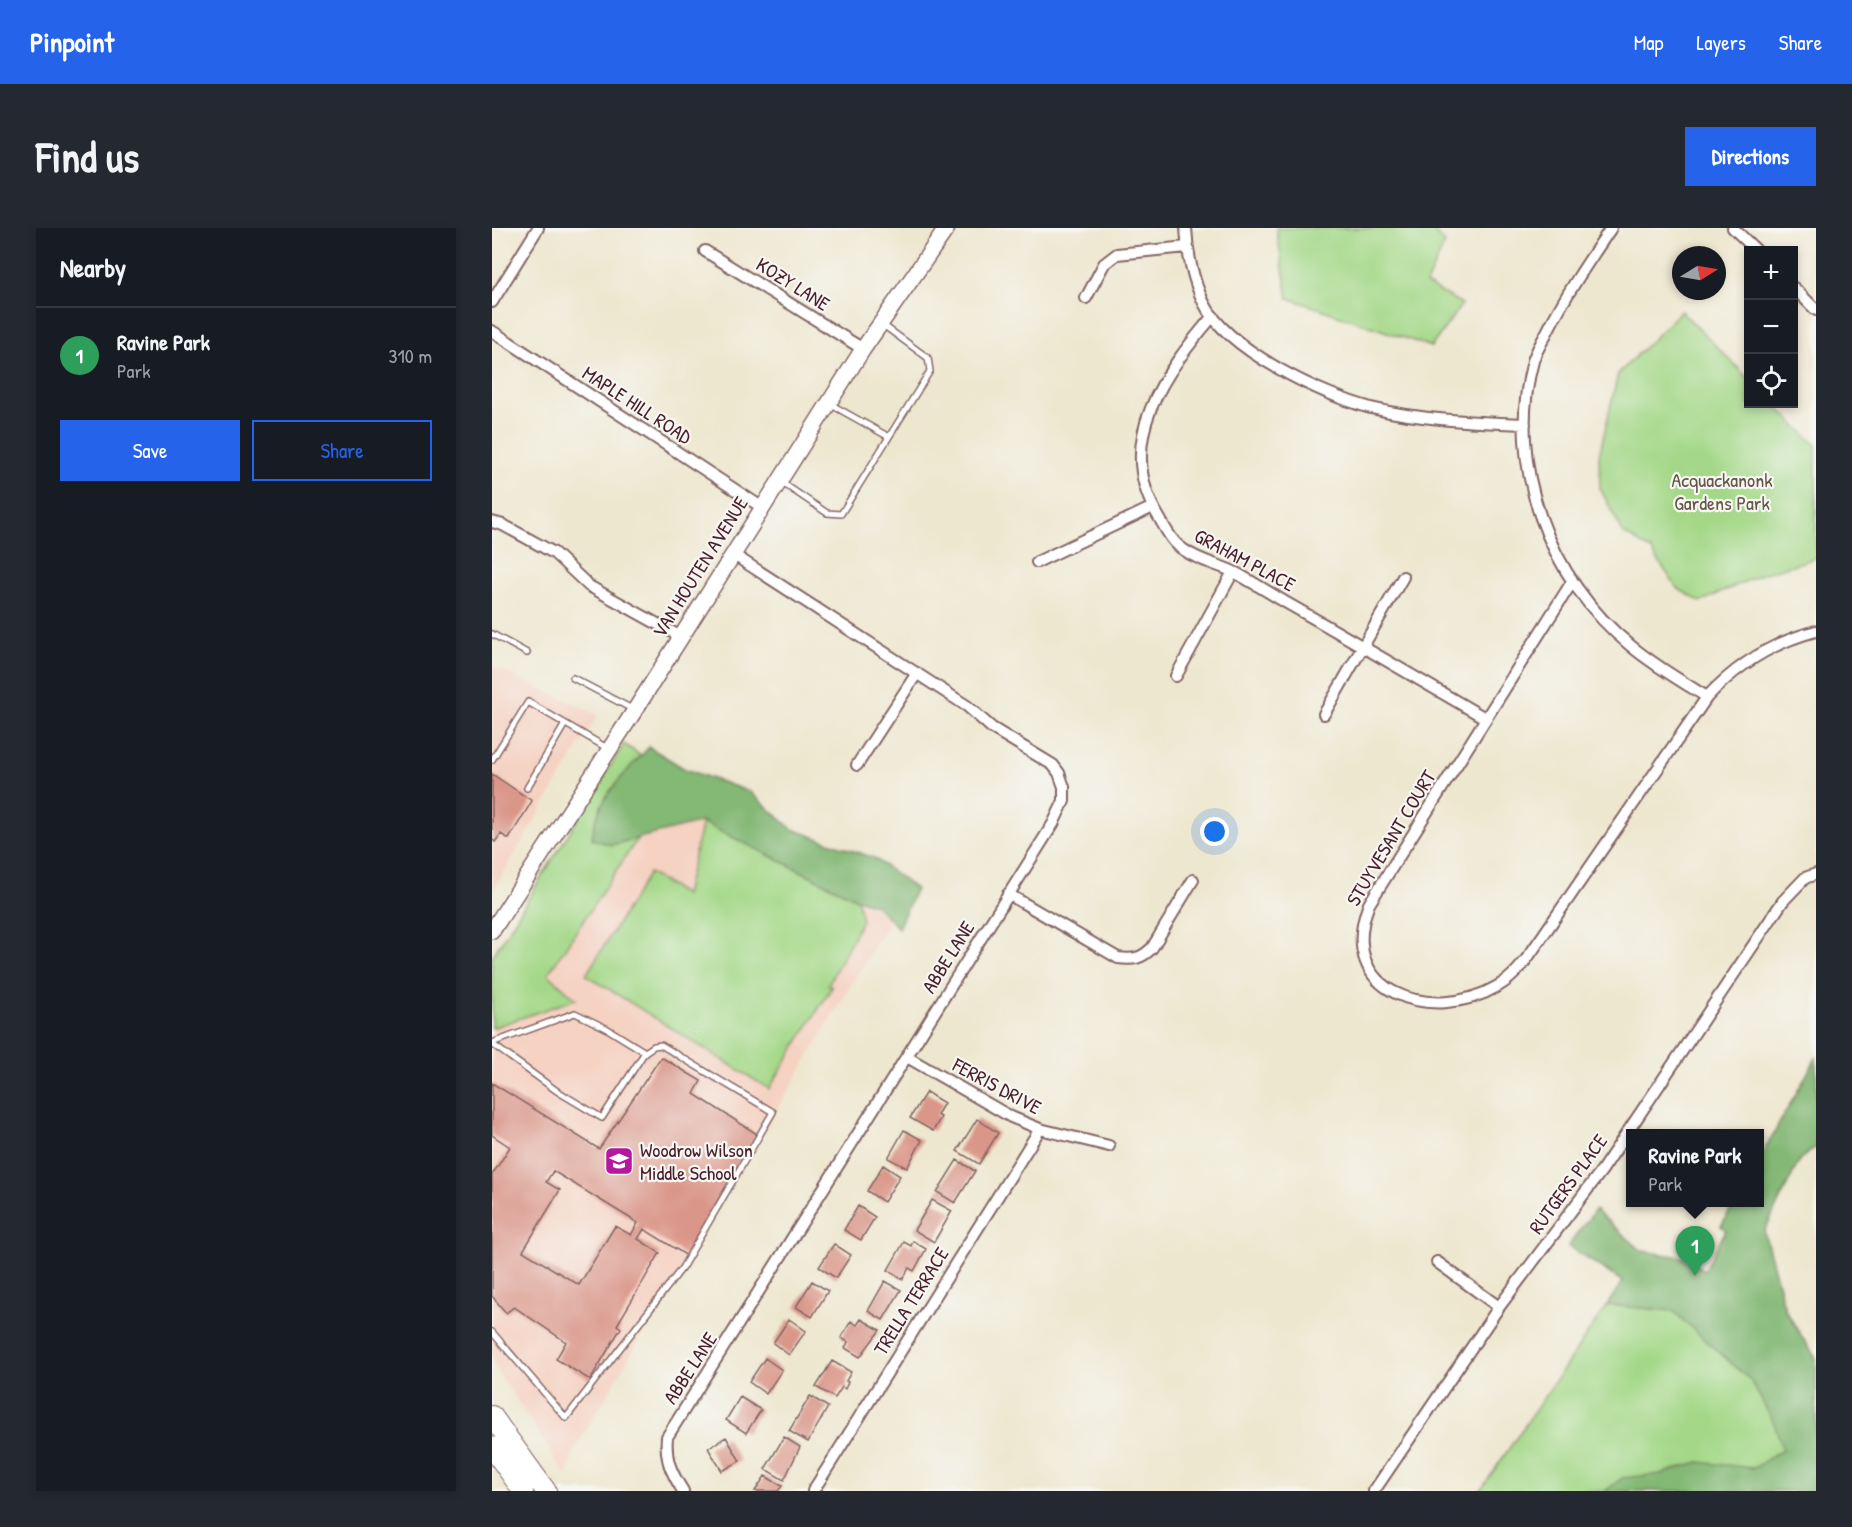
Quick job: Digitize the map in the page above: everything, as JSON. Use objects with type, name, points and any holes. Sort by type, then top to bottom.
[{"type":"highway","points":[[492,1416],[546,1491]]},
{"type":"highway","points":[[492,1447],[523,1491]]},
{"type":"main road","name":"VAN HOUTEN AVENUE","points":[[492,931],[635,711],[863,349],[947,228]]},
{"type":"street","points":[[492,302],[538,228]]},
{"type":"street","points":[[1186,228],[1187,248],[1204,303],[1213,316],[1232,336],[1255,353],[1298,378],[1369,407],[1459,422],[1525,424]]},
{"type":"street","points":[[1611,228],[1570,289],[1533,360],[1524,413],[1526,458],[1536,506],[1572,582],[1629,645],[1664,671],[1707,697]]},
{"type":"street","points":[[1733,228],[1752,246]]},
{"type":"street","points":[[1086,298],[1104,264],[1118,254],[1187,248]]},
{"type":"street","name":"KOZY LANE","points":[[705,251],[863,349]]},
{"type":"street","points":[[1798,292],[1816,310]]},
{"type":"street","name":"GRAHAM PLACE","points":[[1213,316],[1180,355],[1163,381],[1151,407],[1142,443],[1143,483],[1153,507],[1172,539],[1182,550],[1233,572],[1485,718]]},
{"type":"street","name":"MAPLE HILL ROAD","points":[[492,331],[763,508]]},
{"type":"street","points":[[1037,562],[1153,507]]},
{"type":"street","points":[[492,522],[503,525],[554,552],[589,586],[681,638]]},
{"type":"street","name":"ABBE LANE","points":[[683,1491],[668,1467],[665,1455],[667,1437],[1053,824],[1064,801],[1064,786],[1053,765],[992,728],[967,706],[734,555]]},
{"type":"street","points":[[1176,676],[1233,572]]},
{"type":"street","points":[[1324,714],[1403,577]]},
{"type":"street","name":"STUYVESANT COURT","points":[[1572,582],[1369,904],[1360,931],[1362,953],[1373,977],[1384,987],[1413,1000],[1430,1002],[1471,997],[1500,985],[1518,969],[1707,697],[1724,679],[1756,656],[1793,637],[1816,631]]},
{"type":"street","points":[[857,765],[917,673]]},
{"type":"street","name":"RUTGERS PLACE","points":[[1630,1129],[1783,901],[1805,878],[1816,874]]},
{"type":"street","points":[[1008,894],[1118,958],[1132,960],[1144,957],[1152,948],[1193,880]]},
{"type":"street","name":"FERRIS DRIVE","points":[[907,1057],[1011,1117],[1040,1130],[1109,1146]]},
{"type":"street","name":"TRELLA TERRACE","points":[[813,1491],[1040,1130]]},
{"type":"street","name":"RUTGERS PLACE","points":[[1374,1491],[1499,1307],[1602,1170],[1626,1134]]},
{"type":"street","points":[[1437,1262],[1499,1307]]},
{"type":"lane","points":[[780,481],[826,513],[841,514],[930,371],[928,358],[881,323]]},
{"type":"lane","points":[[829,404],[889,437]]},
{"type":"lane","points":[[492,634],[527,653]]},
{"type":"lane","points":[[573,678],[635,711]]},
{"type":"lane","points":[[492,760],[528,702],[609,750]]},
{"type":"lane","points":[[527,788],[565,724]]},
{"type":"lane","points":[[492,1044],[575,1013],[606,1028],[645,1052]]},
{"type":"lane","points":[[492,1044],[557,1091],[602,1118],[645,1052],[654,1046],[661,1045],[773,1112],[682,1268],[566,1418],[492,1332]]},
{"type":"shaded area","points":[[492,666],[598,715],[492,892]]},
{"type":"shaded area","name":"Woodrow Wilson Middle School","points":[[624,744],[900,903],[575,1449],[567,1477],[492,1362],[492,960]]},
{"type":"green space","points":[[1276,228],[1430,228],[1445,243],[1426,284],[1462,304],[1431,347],[1288,298]]},
{"type":"green space","name":"Acquackanonk Gardens Park","points":[[1681,311],[1744,374],[1744,408],[1778,408],[1816,445],[1816,558],[1762,574],[1700,602],[1677,588],[1651,550],[1623,533],[1600,488],[1599,456],[1618,374]]},
{"type":"green space","points":[[624,744],[641,756],[605,797],[611,845],[638,838],[548,974],[576,999],[492,1028],[492,957]]},
{"type":"green space","points":[[649,747],[685,769],[750,792],[792,829],[874,858],[916,889],[898,928],[876,905],[857,899],[702,822],[611,845],[592,839],[594,825],[604,800],[620,778]]},
{"type":"green space","points":[[702,822],[857,899],[862,920],[828,985],[832,987],[769,1089],[586,975],[649,873],[685,895]]},
{"type":"green space","points":[[1816,1058],[1816,1147],[1800,1159],[1764,1232],[1785,1310],[1816,1359],[1816,1491],[1480,1491],[1623,1282],[1568,1246],[1595,1210],[1642,1251],[1681,1257],[1705,1270],[1726,1230],[1721,1226],[1733,1207],[1764,1207],[1764,1151]]},
{"type":"green space","points":[[1816,1058],[1816,1147],[1800,1159],[1764,1232],[1785,1310],[1816,1359],[1816,1491],[1605,1491],[1622,1478],[1661,1474],[1698,1462],[1754,1468],[1782,1450],[1775,1425],[1751,1381],[1673,1311],[1607,1305],[1623,1281],[1568,1246],[1595,1210],[1642,1251],[1681,1257],[1705,1270],[1726,1230],[1721,1226],[1733,1207],[1764,1207],[1764,1151]]},
{"type":"building","points":[[492,774],[532,801],[509,839],[501,834],[495,842],[492,839]]},
{"type":"building","points":[[661,1057],[701,1081],[694,1094],[757,1134],[687,1256],[644,1229],[638,1239],[660,1253],[617,1325],[621,1328],[590,1380],[556,1359],[566,1342],[514,1307],[506,1313],[492,1296],[492,1175],[510,1147],[492,1135],[492,1083],[599,1149]],"holes":[[[553,1171],[638,1223],[631,1235],[615,1226],[579,1285],[523,1251],[560,1190],[546,1182]]]},
{"type":"building","points":[[926,1092],[944,1103],[937,1115],[941,1117],[933,1131],[910,1118]]},
{"type":"building","points":[[977,1119],[998,1133],[979,1164],[957,1151]]},
{"type":"building","points":[[904,1130],[922,1140],[907,1168],[888,1158]]},
{"type":"building","points":[[957,1160],[975,1171],[955,1203],[937,1192]]},
{"type":"building","points":[[883,1165],[900,1176],[884,1202],[867,1191]]},
{"type":"building","points":[[932,1200],[952,1211],[934,1242],[914,1230]]},
{"type":"building","points":[[858,1206],[875,1217],[861,1240],[844,1230]]},
{"type":"building","points":[[913,1241],[926,1249],[914,1271],[909,1268],[903,1279],[888,1270],[904,1242],[911,1246]]},
{"type":"building","points":[[834,1244],[851,1255],[836,1278],[819,1267]]},
{"type":"building","points":[[812,1281],[828,1291],[812,1317],[796,1307]]},
{"type":"building","points":[[885,1281],[901,1290],[883,1320],[868,1311]]},
{"type":"building","points":[[789,1319],[806,1331],[789,1355],[773,1343]]},
{"type":"building","points":[[861,1319],[880,1330],[860,1357],[845,1348],[848,1342],[841,1338],[851,1321],[857,1325]]},
{"type":"building","points":[[765,1358],[782,1370],[766,1394],[749,1382]]},
{"type":"building","points":[[832,1361],[851,1372],[845,1389],[842,1387],[835,1398],[816,1387]]},
{"type":"building","points":[[810,1396],[828,1407],[808,1442],[789,1431]]},
{"type":"building","points":[[740,1397],[761,1410],[746,1433],[726,1420]]},
{"type":"building","points":[[726,1437],[740,1461],[722,1471],[708,1448]]},
{"type":"building","points":[[784,1437],[800,1447],[784,1480],[765,1469]]},
{"type":"building","points":[[765,1476],[782,1486],[778,1491],[755,1491]]},
{"type":"place","name":"Woodrow Wilson Middle School","points":[[619,1161]]},
{"type":"place","name":"Ravine Park","points":[[1695,1276]]}]
